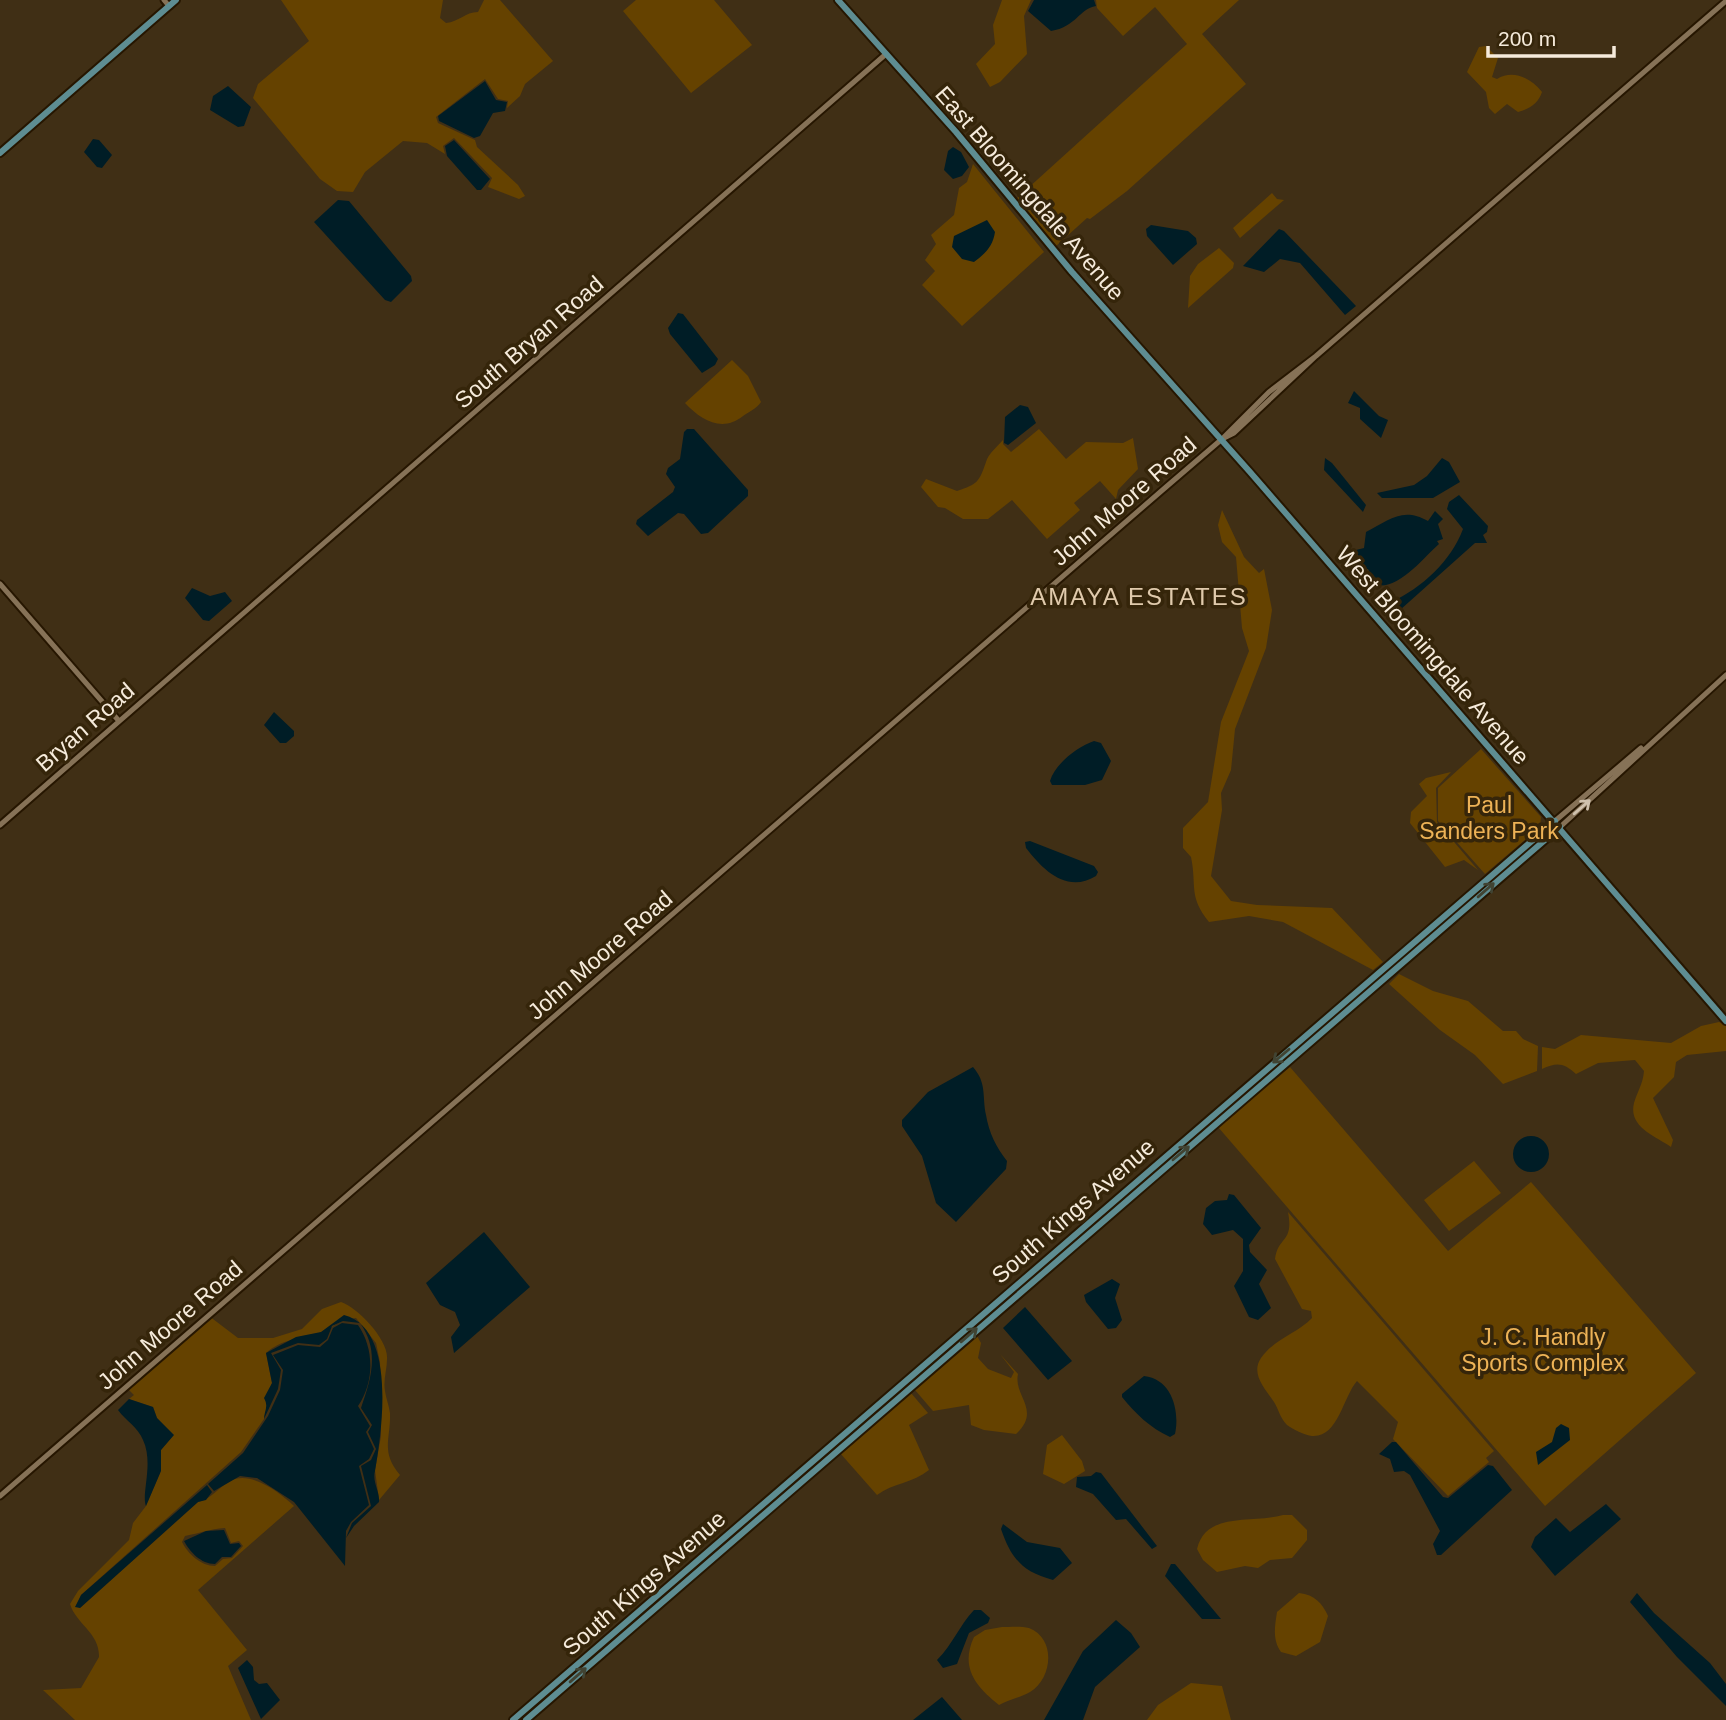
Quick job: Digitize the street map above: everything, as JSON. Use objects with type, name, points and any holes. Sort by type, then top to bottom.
[{"type":"main road","points":[[0,153],[167,3],[176,0]]},
{"type":"main road","name":"East Bloomingdale Avenue","points":[[838,0],[984,164],[1072,272],[1196,409]]},
{"type":"main road","name":"West Bloomingdale Avenue","points":[[1196,409],[1726,1021]]},
{"type":"main road","name":"South Kings Avenue","points":[[526,1720],[811,1466],[1555,821]]},
{"type":"main road","name":"South Kings Avenue","points":[[513,1720],[1560,827]]},
{"type":"street","name":"John Moore Road","points":[[0,1496],[1222,439],[1252,407],[1316,356],[1726,1]]},
{"type":"street","name":"South Bryan Road","points":[[193,654],[886,54]]},
{"type":"street","points":[[0,584],[119,721]]},
{"type":"street","name":"Bryan Road","points":[[0,825],[193,654]]},
{"type":"street","name":"South Kings Avenue","points":[[1555,821],[1726,675]]},
{"type":"street","name":"South Kings Avenue","points":[[1560,827],[1659,734]]},
{"type":"green space","points":[[281,0],[443,0],[440,18],[446,23],[478,12],[484,0],[500,0],[553,61],[525,84],[520,96],[507,108],[508,101],[498,99],[485,79],[436,117],[438,123],[475,140],[477,147],[518,185],[525,196],[519,199],[488,187],[492,178],[454,138],[443,146],[445,154],[427,143],[403,141],[365,172],[353,192],[337,191],[320,179],[253,98],[258,84],[309,41]]},
{"type":"green space","points":[[636,0],[714,0],[752,45],[691,93],[623,11]]},
{"type":"green space","points":[[1002,0],[1031,0],[1024,16],[1027,54],[1000,82],[990,87],[976,64],[995,44],[993,25]]},
{"type":"green space","points":[[1096,0],[1239,0],[1202,34],[1246,84],[1127,191],[1090,219],[1087,218],[1055,247],[1016,199],[1187,44],[1155,7],[1123,36],[1097,8]]},
{"type":"green space","points":[[1486,46],[1498,58],[1492,77],[1497,79],[1509,75],[1521,76],[1542,92],[1533,105],[1518,112],[1507,104],[1495,114],[1489,108],[1486,92],[1467,72],[1479,47]]},
{"type":"green space","points":[[973,164],[1044,252],[962,326],[922,285],[935,271],[925,260],[936,244],[931,235],[954,215],[959,188],[967,182]]},
{"type":"green space","points":[[1272,193],[1277,199],[1284,200],[1240,238],[1233,228]]},
{"type":"green space","points":[[1219,248],[1234,263],[1233,268],[1188,308],[1190,276],[1198,264]]},
{"type":"green space","points":[[732,360],[748,376],[761,402],[735,421],[727,424],[712,422],[698,415],[685,403]]},
{"type":"green space","points":[[1039,429],[1066,459],[1086,442],[1123,443],[1133,438],[1138,469],[1118,490],[1116,499],[1100,481],[1074,503],[1080,510],[1047,539],[1012,500],[988,519],[963,519],[945,508],[938,507],[921,487],[926,479],[957,491],[969,486],[977,481],[989,456],[1003,440],[1003,444],[1011,452]]},
{"type":"green space","points":[[1222,510],[1244,557],[1259,573],[1264,569],[1272,610],[1266,648],[1235,729],[1231,770],[1221,793],[1222,810],[1211,876],[1231,901],[1257,905],[1332,908],[1383,962],[1373,970],[1283,922],[1249,916],[1209,922],[1198,905],[1191,857],[1183,848],[1183,828],[1208,802],[1221,722],[1249,651],[1242,628],[1236,557],[1222,542],[1218,525]]},
{"type":"green space","name":"Paul Sanders Park","points":[[1481,749],[1541,817],[1540,827],[1485,874],[1438,821],[1438,788]]},
{"type":"green space","points":[[1451,772],[1436,788],[1437,822],[1478,870],[1464,860],[1445,867],[1410,823],[1411,812],[1427,796],[1419,784],[1426,778]]},
{"type":"green space","points":[[1399,974],[1433,991],[1468,1001],[1503,1031],[1516,1031],[1523,1039],[1538,1046],[1537,1071],[1503,1084],[1475,1055],[1440,1030],[1389,984]]},
{"type":"green space","points":[[1719,1022],[1726,1025],[1726,1051],[1687,1055],[1676,1062],[1674,1077],[1653,1098],[1673,1140],[1671,1147],[1644,1130],[1635,1118],[1634,1103],[1644,1071],[1635,1060],[1598,1063],[1576,1074],[1560,1065],[1542,1069],[1542,1047],[1555,1049],[1581,1035],[1671,1043],[1701,1026]]},
{"type":"green space","name":"J. C. Handly Sports Complex","points":[[1290,1067],[1448,1251],[1531,1182],[1696,1373],[1545,1506],[1218,1127]]},
{"type":"green space","points":[[1474,1161],[1501,1193],[1449,1231],[1424,1200]]},
{"type":"green space","points":[[1288,1212],[1494,1451],[1486,1458],[1489,1462],[1448,1496],[1393,1439],[1398,1422],[1357,1381],[1334,1424],[1321,1435],[1312,1436],[1287,1425],[1263,1387],[1257,1370],[1261,1358],[1272,1346],[1312,1318],[1311,1311],[1302,1309],[1275,1259],[1289,1229]]},
{"type":"green space","points":[[341,1302],[348,1305],[371,1325],[383,1343],[387,1359],[385,1387],[390,1413],[388,1452],[400,1475],[379,1500],[375,1470],[381,1436],[380,1362],[376,1343],[356,1318],[272,1348],[266,1353],[272,1383],[264,1419],[241,1452],[81,1595],[80,1608],[198,1502],[230,1481],[247,1478],[273,1489],[294,1506],[198,1590],[247,1650],[228,1666],[251,1720],[75,1720],[43,1690],[81,1688],[99,1657],[96,1641],[70,1604],[78,1591],[129,1540],[133,1523],[146,1506],[160,1473],[161,1450],[173,1435],[157,1418],[153,1407],[129,1399],[134,1395],[127,1388],[209,1316],[238,1338],[273,1338],[302,1329],[322,1309]],"holes":[[[225,1528],[231,1543],[239,1541],[243,1546],[232,1558],[223,1559],[215,1566],[196,1558],[182,1542],[185,1536]]]},
{"type":"green space","points":[[977,1336],[981,1343],[978,1358],[988,1369],[1011,1378],[1014,1372],[1000,1354],[1018,1374],[1027,1418],[1016,1434],[984,1430],[971,1425],[969,1405],[933,1411],[915,1390]]},
{"type":"green space","points":[[911,1393],[928,1413],[909,1425],[929,1470],[877,1495],[840,1453]]},
{"type":"green space","points":[[1062,1435],[1082,1461],[1085,1471],[1064,1484],[1043,1474],[1047,1445]]},
{"type":"green space","points":[[1292,1515],[1307,1530],[1307,1540],[1292,1558],[1270,1560],[1258,1568],[1245,1566],[1217,1572],[1203,1560],[1197,1549],[1202,1537],[1220,1524]]},
{"type":"green space","points":[[1299,1593],[1317,1600],[1328,1616],[1320,1642],[1296,1656],[1281,1652],[1276,1642],[1275,1627],[1277,1612]]},
{"type":"green space","points":[[1026,1627],[1038,1633],[1044,1641],[1048,1659],[1047,1669],[1037,1686],[1026,1694],[999,1705],[977,1683],[969,1667],[969,1658],[974,1637],[985,1630]]},
{"type":"green space","points":[[1191,1683],[1222,1686],[1231,1720],[1147,1720],[1158,1705]]},
{"type":"water","points":[[1034,0],[1094,0],[1096,6],[1066,26],[1051,31],[1028,11]]},
{"type":"water","points":[[485,81],[496,100],[507,102],[505,111],[493,113],[480,136],[474,138],[439,121],[438,116]]},
{"type":"water","points":[[228,86],[251,107],[244,126],[238,127],[210,110],[213,96]]},
{"type":"water","points":[[93,139],[99,140],[112,155],[102,168],[97,167],[84,152]]},
{"type":"water","points":[[454,140],[490,179],[481,190],[477,190],[447,156],[445,146]]},
{"type":"water","points":[[953,147],[961,152],[969,167],[962,176],[953,179],[944,170],[948,151]]},
{"type":"water","points":[[338,200],[349,201],[411,276],[412,281],[391,302],[385,300],[314,222]]},
{"type":"water","points":[[987,220],[995,232],[991,245],[974,262],[962,259],[952,247],[954,236]]},
{"type":"water","points":[[1151,225],[1188,231],[1196,238],[1197,244],[1173,265],[1147,236],[1146,229]]},
{"type":"water","points":[[1279,229],[1284,231],[1356,306],[1345,315],[1300,263],[1280,259],[1264,272],[1243,266]]},
{"type":"water","points":[[678,313],[683,314],[718,359],[715,365],[702,373],[670,334],[668,328]]},
{"type":"water","points":[[1354,391],[1379,416],[1388,420],[1381,438],[1360,419],[1360,408],[1348,403]]},
{"type":"water","points":[[1020,405],[1028,407],[1036,423],[1008,445],[1004,443],[1005,417]]},
{"type":"water","points":[[694,429],[748,490],[748,496],[708,533],[701,534],[684,514],[678,513],[648,536],[636,524],[637,520],[673,492],[675,487],[666,474],[668,468],[680,459],[684,432]]},
{"type":"water","points":[[1325,458],[1366,505],[1363,512],[1324,470]]},
{"type":"water","points":[[1442,458],[1449,462],[1460,482],[1433,498],[1382,498],[1377,493],[1414,485],[1427,476]]},
{"type":"water","points":[[1459,495],[1488,526],[1483,535],[1487,543],[1475,543],[1400,610],[1391,610],[1391,602],[1414,589],[1434,572],[1458,541],[1463,529],[1447,509],[1449,502]]},
{"type":"water","points":[[1435,511],[1443,519],[1438,524],[1443,539],[1437,541],[1439,544],[1402,578],[1393,583],[1376,585],[1368,569],[1364,569],[1356,550],[1364,548],[1366,532],[1403,515],[1428,521]]},
{"type":"water","points":[[192,588],[210,596],[225,592],[232,601],[209,621],[203,620],[185,598]]},
{"type":"water","points":[[274,712],[294,731],[294,736],[286,743],[280,743],[264,725]]},
{"type":"water","points":[[1094,741],[1101,743],[1111,761],[1102,780],[1085,785],[1052,785],[1050,781],[1062,762],[1081,747]]},
{"type":"water","points":[[1030,841],[1094,866],[1098,872],[1096,876],[1085,881],[1066,881],[1056,877],[1026,848],[1025,842]]},
{"type":"water","points":[[973,1067],[982,1084],[991,1134],[1007,1161],[1006,1169],[956,1222],[936,1203],[922,1156],[902,1126],[902,1120],[928,1092]]},
{"type":"water","points":[[1531,1136],[1544,1141],[1549,1154],[1544,1167],[1531,1172],[1518,1167],[1513,1154],[1518,1141]]},
{"type":"water","points":[[1229,1194],[1234,1195],[1261,1228],[1249,1245],[1250,1252],[1267,1270],[1259,1284],[1271,1308],[1258,1320],[1249,1317],[1234,1286],[1243,1271],[1243,1239],[1233,1230],[1212,1235],[1203,1224],[1206,1208],[1215,1201],[1227,1200]]},
{"type":"water","points":[[484,1232],[530,1287],[454,1353],[451,1337],[460,1325],[455,1312],[440,1305],[426,1283]]},
{"type":"water","points":[[1112,1279],[1120,1284],[1115,1298],[1122,1320],[1116,1328],[1108,1329],[1086,1302],[1084,1295]]},
{"type":"water","points":[[1025,1307],[1072,1361],[1048,1380],[1003,1328]]},
{"type":"water","points":[[344,1315],[359,1323],[343,1321],[332,1326],[327,1339],[319,1345],[298,1343],[271,1353],[281,1370],[278,1389],[264,1419],[264,1398],[272,1383],[266,1353],[296,1337],[321,1332]]},
{"type":"water","points":[[342,1323],[358,1325],[370,1354],[370,1375],[358,1406],[370,1426],[366,1432],[374,1449],[369,1459],[359,1466],[369,1505],[351,1522],[346,1531],[345,1566],[294,1502],[257,1478],[240,1476],[214,1491],[208,1484],[243,1453],[268,1416],[280,1390],[283,1370],[273,1355],[298,1345],[320,1347],[328,1340],[333,1328]]},
{"type":"water","points":[[361,1324],[372,1340],[379,1360],[382,1383],[381,1431],[374,1475],[379,1502],[354,1526],[346,1538],[352,1523],[371,1506],[361,1466],[371,1460],[376,1449],[368,1432],[372,1425],[361,1408],[368,1386],[372,1355]]},
{"type":"water","points":[[1144,1376],[1161,1383],[1172,1398],[1176,1425],[1175,1434],[1170,1437],[1143,1420],[1122,1397],[1122,1394]]},
{"type":"water","points":[[129,1399],[153,1407],[157,1418],[174,1435],[161,1450],[161,1471],[146,1506],[146,1449],[138,1431],[118,1410]]},
{"type":"water","points":[[1561,1424],[1569,1428],[1570,1440],[1538,1465],[1536,1452],[1552,1442],[1556,1428]]},
{"type":"water","points":[[1392,1442],[1396,1442],[1443,1497],[1448,1498],[1488,1465],[1493,1466],[1512,1490],[1441,1555],[1437,1555],[1433,1544],[1440,1531],[1410,1475],[1404,1471],[1394,1472],[1390,1459],[1379,1454]]},
{"type":"water","points":[[1096,1472],[1101,1473],[1157,1546],[1152,1549],[1126,1519],[1116,1520],[1093,1494],[1076,1487],[1077,1477],[1091,1476]]},
{"type":"water","points":[[207,1485],[212,1492],[206,1500],[198,1502],[80,1608],[75,1607],[81,1595]]},
{"type":"water","points":[[1606,1504],[1621,1519],[1555,1576],[1531,1547],[1535,1537],[1556,1518],[1570,1532]]},
{"type":"water","points":[[1003,1524],[1027,1542],[1060,1548],[1072,1563],[1053,1580],[1033,1573],[1019,1562],[1009,1548],[1001,1529]]},
{"type":"water","points":[[224,1530],[230,1544],[239,1543],[241,1546],[231,1557],[222,1557],[215,1564],[196,1557],[184,1541],[206,1531]]},
{"type":"water","points":[[1171,1564],[1175,1564],[1221,1619],[1202,1619],[1165,1576]]},
{"type":"water","points":[[1637,1593],[1654,1613],[1710,1663],[1726,1684],[1726,1706],[1677,1657],[1630,1602]]},
{"type":"water","points":[[974,1610],[981,1610],[990,1618],[988,1623],[969,1633],[957,1664],[943,1668],[937,1660]]},
{"type":"water","points":[[1116,1620],[1131,1633],[1140,1647],[1095,1687],[1083,1720],[1044,1720],[1083,1651]]},
{"type":"water","points":[[247,1660],[253,1667],[254,1680],[259,1684],[267,1683],[280,1700],[261,1719],[238,1668]]},
{"type":"water","points":[[942,1697],[962,1720],[913,1720]]},
{"type":"district","name":"AMAYA ESTATES","points":[[1139,596]]}]
